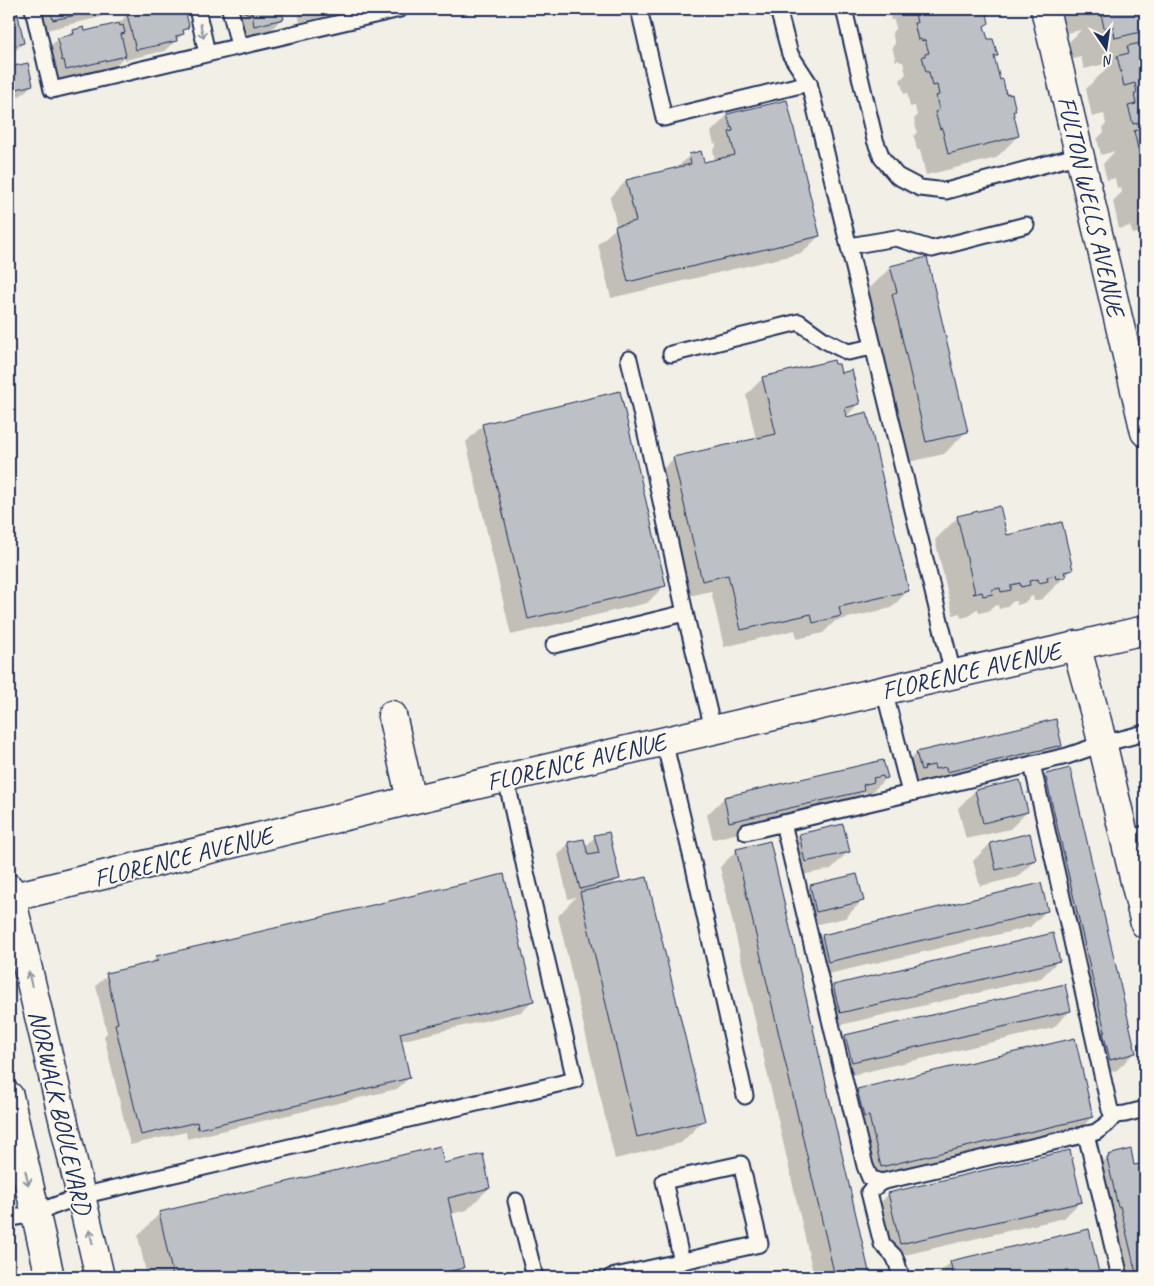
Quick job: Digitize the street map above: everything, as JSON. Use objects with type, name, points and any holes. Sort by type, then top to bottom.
[{"type":"main road","name":"FULTON WELLS AVENUE","points":[[1045,9],[1145,432]]},
{"type":"main road","name":"FLORENCE AVENUE","points":[[10,894],[1145,630]]},
{"type":"main road","points":[[1076,646],[1102,744],[1135,837],[1145,924]]},
{"type":"main road","points":[[392,715],[411,800]]},
{"type":"main road","name":"NORWALK BOULEVARD","points":[[10,894],[100,1277]]},
{"type":"main road","name":"NORWALK BOULEVARD","points":[[9,1096],[50,1277]]},
{"type":"lane","points":[[33,9],[52,90],[392,10]]},
{"type":"lane","points":[[196,9],[207,53]]},
{"type":"lane","points":[[230,9],[239,46]]},
{"type":"lane","points":[[639,9],[664,118],[809,82]]},
{"type":"lane","points":[[778,9],[790,54],[809,82],[953,674]]},
{"type":"lane","points":[[844,9],[876,140],[882,158],[897,176],[920,188],[946,191],[1080,155]]},
{"type":"lane","points":[[849,246],[896,238],[932,249],[1026,224]]},
{"type":"lane","points":[[671,354],[800,322],[824,340],[848,352],[873,347]]},
{"type":"lane","points":[[629,359],[685,613],[713,729]]},
{"type":"lane","points":[[554,645],[685,613]]},
{"type":"lane","points":[[884,690],[910,793]]},
{"type":"lane","points":[[746,832],[1067,756],[1102,744],[1145,733]]},
{"type":"lane","points":[[664,741],[745,1096]]},
{"type":"lane","points":[[1032,764],[1110,1110],[1115,1115]]},
{"type":"lane","points":[[9,1219],[36,1213],[81,1196],[575,1080],[525,868],[506,778]]},
{"type":"lane","points":[[783,823],[865,1166],[870,1178],[881,1182]]},
{"type":"lane","points":[[901,1277],[894,1256],[882,1244],[869,1192],[881,1182],[1096,1132],[1115,1115],[1145,1109]]},
{"type":"lane","points":[[1086,1134],[1120,1277]]},
{"type":"lane","points":[[611,1277],[682,1262],[760,1244],[741,1164],[664,1181],[682,1262]]},
{"type":"lane","points":[[516,1200],[535,1277]]},
{"type":"building","points":[[50,9],[104,9],[53,20]]},
{"type":"building","points":[[150,9],[185,9],[189,26],[183,30],[184,34],[176,36],[177,41],[136,50],[127,14]]},
{"type":"building","points":[[243,9],[281,9],[284,19],[254,26],[252,13],[247,14],[247,12],[243,12]]},
{"type":"building","points":[[914,9],[986,9],[989,23],[984,26],[988,39],[993,39],[998,56],[994,56],[1000,80],[1003,79],[1006,94],[1012,94],[1016,111],[1013,111],[1019,136],[948,154],[942,128],[940,129],[935,112],[939,110],[936,96],[939,95],[937,85],[932,86],[929,72],[926,72],[922,56],[929,53],[925,40],[918,40],[914,23],[917,23]]},
{"type":"building","points":[[1100,9],[1145,9],[1145,31],[1115,38],[1113,27],[1104,28]]},
{"type":"building","points":[[17,10],[24,43],[9,47],[9,12]]},
{"type":"building","points":[[119,23],[120,26],[123,25],[125,33],[121,34],[126,56],[66,70],[57,38],[74,34],[73,30],[84,27],[85,31]]},
{"type":"building","points":[[1145,42],[1145,121],[1133,124],[1128,106],[1136,104],[1134,94],[1137,93],[1135,83],[1124,86],[1117,56],[1129,53],[1127,46]]},
{"type":"building","points":[[28,63],[33,85],[9,91],[9,67]]},
{"type":"building","points":[[787,100],[820,236],[628,282],[615,226],[636,221],[626,180],[691,164],[689,154],[701,151],[704,162],[735,155],[729,132],[733,131],[727,114]]},
{"type":"building","points":[[1145,128],[1145,148],[1138,149],[1134,131]]},
{"type":"building","points":[[927,257],[968,432],[926,442],[892,294],[897,292],[890,266]]},
{"type":"building","points":[[834,360],[835,364],[839,364],[841,373],[852,370],[860,404],[845,408],[847,417],[867,412],[909,591],[839,607],[841,616],[813,623],[811,614],[741,630],[728,575],[702,581],[673,457],[776,434],[762,377]]},
{"type":"building","points":[[620,391],[666,586],[528,619],[482,424]]},
{"type":"building","points":[[1000,506],[1007,535],[1062,522],[1073,570],[1064,572],[1066,577],[1056,579],[1055,575],[1047,577],[1048,581],[1039,583],[1038,579],[1029,581],[1030,585],[1021,587],[1020,583],[1011,585],[1011,590],[1001,592],[1000,588],[991,590],[993,594],[983,596],[982,592],[973,594],[975,593],[957,516]]},
{"type":"building","points":[[1056,719],[1062,746],[947,772],[946,767],[935,769],[934,765],[924,767],[925,769],[921,770],[916,752]]},
{"type":"building","points":[[883,760],[888,778],[884,779],[883,776],[873,778],[874,782],[863,785],[864,791],[729,822],[724,797]]},
{"type":"building","points":[[1070,768],[1136,1053],[1110,1060],[1046,778],[1043,778],[1042,775]]},
{"type":"building","points":[[1020,780],[1028,812],[983,823],[975,790]]},
{"type":"building","points":[[843,824],[850,852],[805,862],[799,834]]},
{"type":"building","points":[[609,832],[620,879],[580,889],[568,842],[584,839],[588,855],[599,853],[594,835]]},
{"type":"building","points":[[1030,833],[1036,860],[996,870],[990,843]]},
{"type":"building","points":[[770,841],[870,1276],[835,1277],[736,849]]},
{"type":"building","points":[[504,874],[534,1001],[400,1033],[410,1078],[198,1129],[197,1122],[141,1135],[115,1024],[118,1023],[106,973],[158,961],[156,956]]},
{"type":"building","points":[[857,874],[864,901],[816,912],[810,885]]},
{"type":"building","points":[[647,877],[705,1121],[637,1137],[580,892]]},
{"type":"building","points":[[1041,883],[1048,911],[828,962],[822,935]]},
{"type":"building","points":[[1053,933],[1060,961],[840,1013],[833,985]]},
{"type":"building","points":[[1065,984],[1071,1011],[852,1062],[845,1035]]},
{"type":"building","points":[[1075,1038],[1093,1117],[881,1167],[869,1116],[864,1117],[857,1089]]},
{"type":"building","points":[[440,1146],[444,1163],[483,1154],[490,1188],[448,1198],[464,1268],[425,1277],[173,1277],[159,1212]]},
{"type":"building","points":[[1131,1149],[1134,1165],[1145,1163],[1145,1277],[1137,1277],[1107,1158],[1109,1157],[1108,1155]]},
{"type":"building","points":[[1070,1150],[1082,1202],[900,1244],[888,1193]]},
{"type":"building","points":[[1089,1229],[1100,1277],[954,1277],[950,1261]]}]
